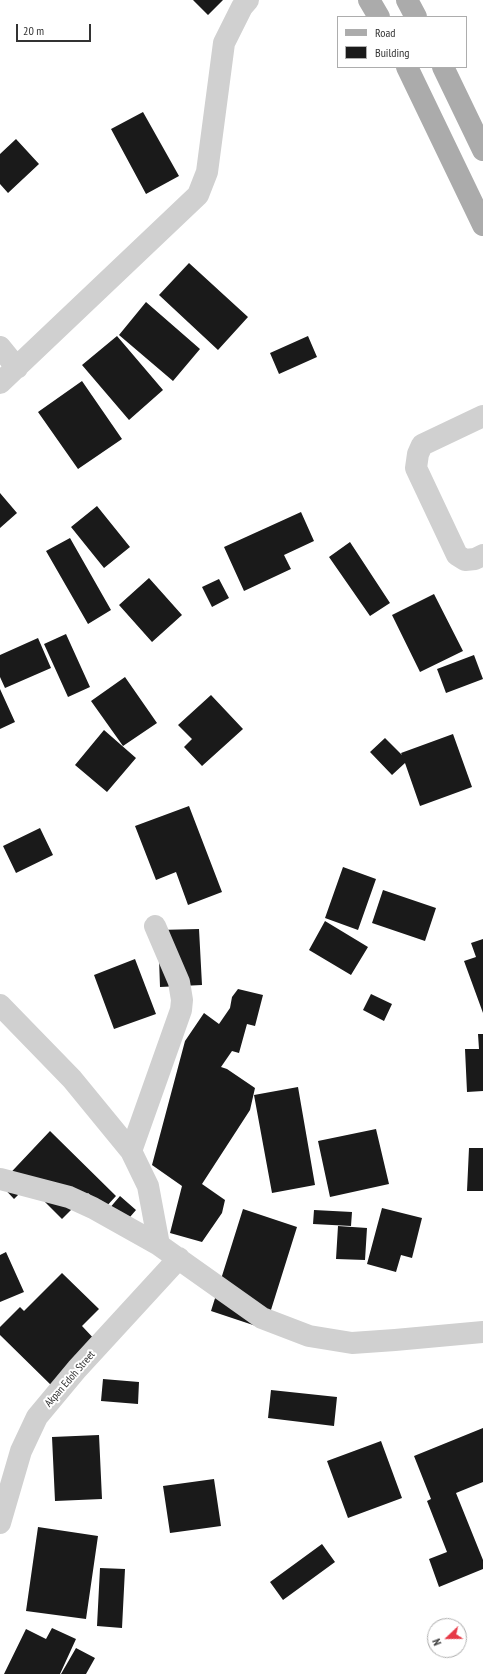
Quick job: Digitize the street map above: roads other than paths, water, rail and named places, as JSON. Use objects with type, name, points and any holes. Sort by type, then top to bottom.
[{"type":"main road","points":[[369,0],[378,16]]},
{"type":"main road","points":[[407,0],[415,16]]},
{"type":"main road","points":[[407,68],[483,225]]},
{"type":"main road","points":[[443,68],[483,150]]},
{"type":"street","points":[[0,383],[198,194],[207,172],[224,44],[242,7],[248,0]]},
{"type":"street","points":[[0,347],[17,368]]},
{"type":"street","points":[[483,416],[422,445],[418,454],[416,468],[457,555],[466,560],[474,559],[483,555]]},
{"type":"street","points":[[131,1151],[181,1010],[182,1000],[179,982],[155,926]]},
{"type":"street","points":[[0,1005],[72,1079],[131,1151],[148,1186],[159,1245]]},
{"type":"street","points":[[0,1179],[69,1197],[93,1208],[159,1245],[262,1318],[309,1336],[352,1342],[483,1332]]},
{"type":"street","name":"Akpan Edoh Street","points":[[0,1523],[21,1451],[37,1417],[77,1369],[178,1258]]}]
